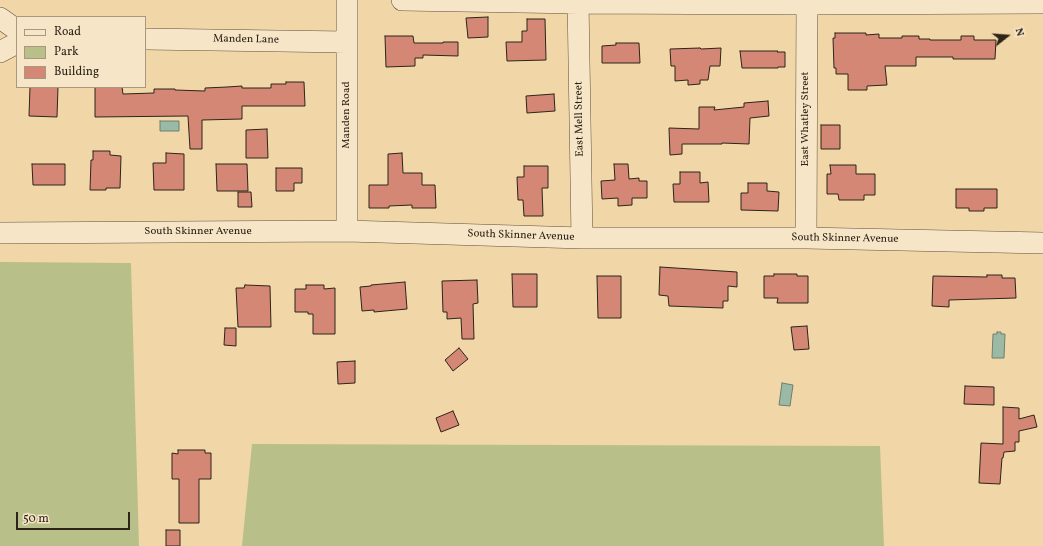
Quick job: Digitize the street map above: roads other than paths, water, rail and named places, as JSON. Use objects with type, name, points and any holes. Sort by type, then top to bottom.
[{"type":"street","name":"Manden Road","points":[[347,0],[347,231]]},
{"type":"street","points":[[402,0],[578,2],[1043,2]]},
{"type":"street","name":"East Mell Street","points":[[578,2],[582,238]]},
{"type":"street","name":"East Whatley Street","points":[[806,238],[807,2]]},
{"type":"street","points":[[0,18],[16,29]]},
{"type":"street","name":"Manden Lane","points":[[146,39],[346,42]]},
{"type":"street","points":[[0,52],[16,44]]},
{"type":"street","name":"South Skinner Avenue","points":[[0,233],[347,231],[582,238],[806,238],[1043,243]]}]
